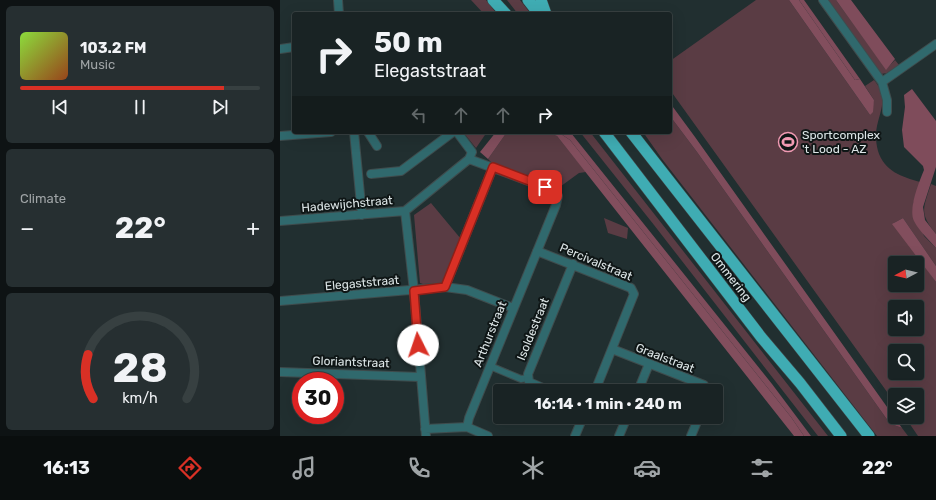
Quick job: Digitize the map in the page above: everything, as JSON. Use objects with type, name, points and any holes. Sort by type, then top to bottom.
[{"type":"highway","points":[[493,0],[504,12]]},
{"type":"highway","points":[[501,0],[510,12]]},
{"type":"highway","points":[[528,0],[537,12]]},
{"type":"highway","points":[[542,0],[545,12]]},
{"type":"highway","name":"Ommering","points":[[606,134],[761,336],[841,436]]},
{"type":"highway","name":"Ommering","points":[[633,134],[869,436]]},
{"type":"street","points":[[338,0],[339,12]]},
{"type":"street","points":[[824,0],[882,82],[887,100],[887,112]]},
{"type":"street","points":[[882,82],[936,44]]},
{"type":"street","points":[[280,49],[292,47]]},
{"type":"street","points":[[280,136],[306,134]]},
{"type":"street","points":[[354,134],[362,215]]},
{"type":"street","points":[[369,134],[377,146]]},
{"type":"street","points":[[371,174],[401,171],[450,134]]},
{"type":"street","points":[[445,287],[493,167],[469,159],[472,152],[458,134]]},
{"type":"street","name":"Hadewijchstraat","points":[[280,222],[405,211],[469,159]]},
{"type":"street","name":"Arthurstraat","points":[[467,427],[469,418],[513,308],[556,205],[558,196],[555,191],[493,167]]},
{"type":"street","points":[[405,211],[414,291],[420,377],[426,432],[467,427],[487,436]]},
{"type":"street","name":"Percivalstraat","points":[[537,251],[631,288],[634,294],[597,384]]},
{"type":"street","name":"Isoldestraat","points":[[534,384],[529,382],[528,374],[573,264]]},
{"type":"street","name":"Elegaststraat","points":[[280,301],[414,291],[445,287],[467,290],[513,308]]},
{"type":"street","name":"Graalstraat","points":[[612,349],[701,384]]},
{"type":"street","points":[[641,384],[649,364]]},
{"type":"street","points":[[490,366],[521,379],[528,378]]},
{"type":"street","name":"Gloriantstraat","points":[[280,372],[420,377]]},
{"type":"street","points":[[575,436],[580,424]]},
{"type":"street","points":[[619,436],[624,424]]},
{"type":"street","points":[[691,436],[696,424]]},
{"type":"shaded area","points":[[471,0],[486,0],[495,12],[482,12]]},
{"type":"shaded area","points":[[507,0],[520,0],[529,12],[516,12]]},
{"type":"shaded area","name":"Sportcomplex 't Lood - AZ","points":[[756,0],[789,0],[870,115],[874,100],[865,86],[874,80],[881,92],[882,97],[882,108],[876,133],[876,142],[881,158],[894,172],[920,182],[913,204],[924,236],[936,248],[936,266],[903,218],[894,223],[917,256],[888,256],[888,292],[924,292],[924,265],[936,282],[936,436],[918,436],[910,424],[924,424],[924,388],[888,388],[888,393],[672,93],[672,60]]},
{"type":"shaded area","points":[[789,0],[799,0],[855,80],[860,79],[874,100],[873,112],[870,115]]},
{"type":"shaded area","points":[[799,0],[804,0],[860,79],[855,80]]},
{"type":"shaded area","points":[[828,0],[836,0],[886,69],[895,60],[899,65],[887,73],[881,74]]},
{"type":"shaded area","points":[[836,0],[851,0],[895,59],[886,70]]},
{"type":"shaded area","points":[[912,89],[936,121],[936,167],[923,207],[925,220],[936,234],[936,248],[914,221],[912,210],[919,181],[924,170],[923,166],[904,147],[902,130],[905,107],[904,95]]},
{"type":"shaded area","points":[[672,106],[888,408],[888,420],[672,119]]},
{"type":"shaded area","points":[[672,119],[888,420],[888,424],[902,428],[908,436],[877,436],[662,159],[644,134],[672,134]]},
{"type":"shaded area","points":[[465,134],[486,134],[476,148]]},
{"type":"shaded area","points":[[494,134],[506,134],[488,159],[480,152]]},
{"type":"shaded area","points":[[506,134],[551,134],[557,136],[586,172],[579,173],[557,189],[491,162],[488,159]]},
{"type":"shaded area","points":[[551,134],[561,134],[570,140],[791,417],[804,436],[794,436],[557,136]]},
{"type":"shaded area","points":[[561,134],[572,134],[772,384],[811,436],[804,436],[791,417],[570,140]]},
{"type":"shaded area","points":[[582,134],[592,134],[828,436],[818,436]]},
{"type":"shaded area","points":[[931,184],[936,186],[936,234],[927,221],[924,210]]},
{"type":"shaded area","points":[[431,203],[461,239],[444,283],[423,284],[420,283],[414,215]]},
{"type":"shaded area","points":[[604,218],[628,228],[627,239],[608,233]]},
{"type":"shaded area","points":[[903,218],[936,266],[936,282],[924,266],[924,256],[916,256],[892,224]]},
{"type":"shaded area","points":[[891,424],[899,424],[902,428]]},
{"type":"place","name":"Sportcomplex 't Lood - AZ","points":[[788,142]]},
{"type":"route","points":[[418,345],[414,291],[445,287],[493,167],[545,187]]}]
